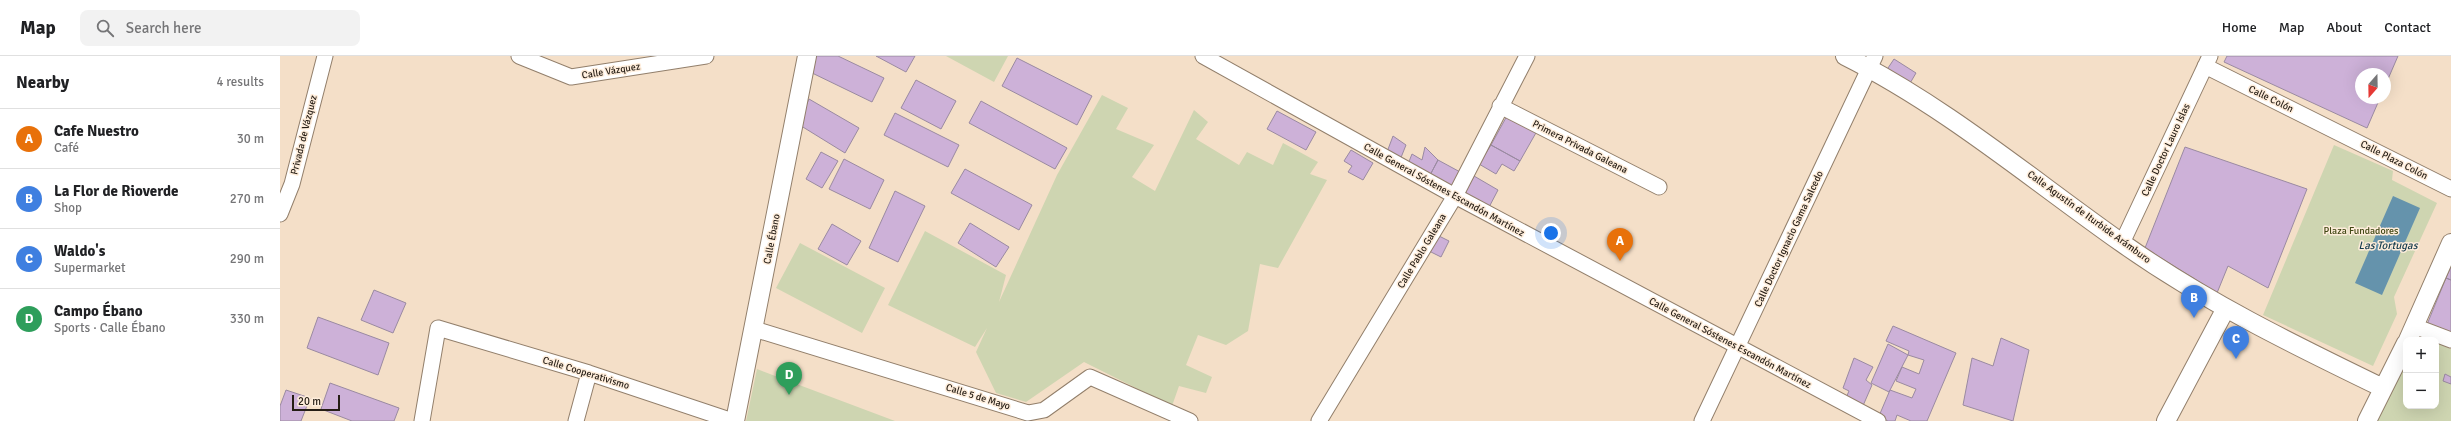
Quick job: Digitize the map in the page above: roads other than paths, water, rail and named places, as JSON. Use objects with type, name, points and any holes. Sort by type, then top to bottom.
[{"type":"street","name":"Privada de Vázquez","points":[[280,214],[286,182],[325,56]]},
{"type":"street","name":"Calle Vázquez","points":[[519,56],[571,77],[706,56]]},
{"type":"street","name":"Calle Ébano","points":[[734,421],[754,329],[807,56]]},
{"type":"street","name":"Calle General Sóstenes Escandón Martínez","points":[[1203,56],[1455,196],[1738,348],[1878,421]]},
{"type":"street","name":"Calle Pablo Galeana","points":[[1319,421],[1455,196],[1527,56]]},
{"type":"street","name":"Calle Agustín de Iturbide Arámburo","points":[[1845,56],[1872,62],[1932,107],[2030,174],[2122,243],[2225,310],[2383,388]]},
{"type":"street","name":"Calle Colón","points":[[2208,61],[2338,131]]},
{"type":"street","name":"Calle Doctor Lauro Islas","points":[[2122,243],[2208,61]]},
{"type":"street","name":"Calle Doctor Ignacio Gama Salcedo","points":[[1702,421],[1738,348],[1872,62]]},
{"type":"street","name":"Primera Privada Galeana","points":[[1500,106],[1659,187]]},
{"type":"street","name":"Calle Plaza Colón","points":[[2338,131],[2451,189]]},
{"type":"street","points":[[2451,243],[2411,333],[2451,340]]},
{"type":"street","points":[[2166,421],[2225,310]]},
{"type":"street","name":"Calle Cooperativismo","points":[[422,421],[438,328],[589,373],[734,421]]},
{"type":"street","name":"Calle 5 de Mayo","points":[[754,329],[1028,413],[1044,410],[1090,377],[1190,421]]},
{"type":"street","points":[[2367,421],[2403,349]]},
{"type":"street","points":[[576,421],[589,373]]},
{"type":"water","name":"Las Tortugas","points":[[2393,196],[2420,208],[2382,295],[2355,283]]},
{"type":"place","name":"Cafe Nuestro","points":[[1620,261]]},
{"type":"place","name":"La Flor de Rioverde","points":[[2194,318]]},
{"type":"place","name":"Waldo's","points":[[2236,359]]},
{"type":"place","name":"Campo Ébano","points":[[789,395]]},
{"type":"park label","name":"Plaza Fundadores","points":[[2361,231]]}]
